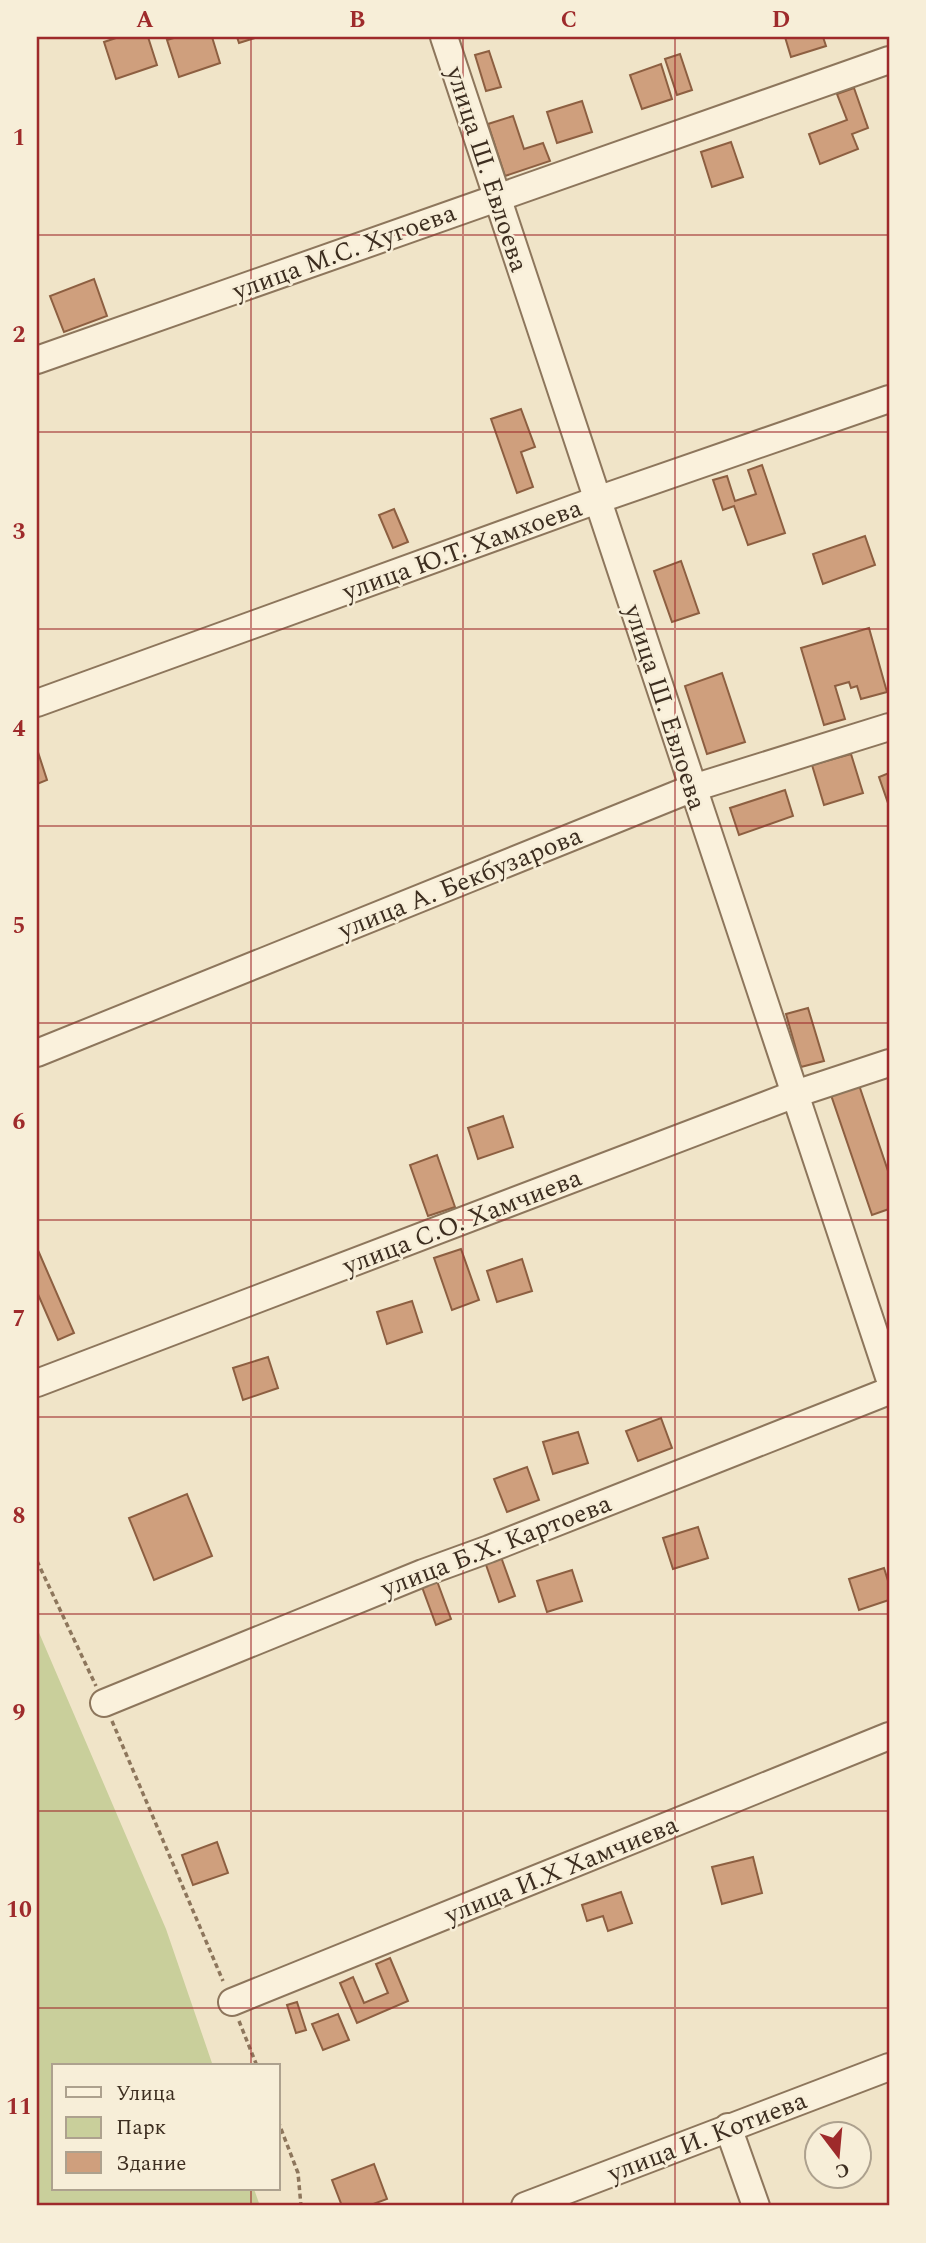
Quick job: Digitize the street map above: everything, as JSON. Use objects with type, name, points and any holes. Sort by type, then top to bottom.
[{"type":"street","name":"улица Ш. Евлоева","points":[[444,37],[889,1377]]},
{"type":"street","name":"улица М.С. Хугоева","points":[[37,360],[889,60]]},
{"type":"street","name":"улица Ю.Т. Хамхоева","points":[[37,703],[597,500],[889,399]]},
{"type":"street","name":"улица А. Бекбузарова","points":[[37,1053],[693,788],[889,727]]},
{"type":"street","name":"улица С.О. Хамчиева","points":[[37,1383],[795,1094],[889,1063]]},
{"type":"street","name":"улица Б.Х. Картоева","points":[[104,1703],[423,1573],[889,1391]]},
{"type":"street","name":"улица И.Х Хамчиева","points":[[232,2002],[889,1736]]},
{"type":"street","name":"улица И. Котиева","points":[[525,2206],[889,2067]]},
{"type":"street","points":[[728,2127],[756,2206]]},
{"type":"path","points":[[37,1561],[104,1703],[256,2064]]},
{"type":"path","points":[[280,2126],[298,2173],[301,2206]]},
{"type":"green space","points":[[37,1628],[166,1929],[212,2064],[52,2064],[52,2190],[254,2190],[260,2206],[37,2206]]},
{"type":"building","points":[[119,37],[148,37],[157,65],[116,79],[104,42]]},
{"type":"building","points":[[177,37],[212,37],[220,63],[179,77],[167,40]]},
{"type":"building","points":[[237,37],[258,37],[239,43]]},
{"type":"building","points":[[785,37],[823,37],[826,46],[791,57]]},
{"type":"building","points":[[489,51],[501,87],[486,91],[475,55]]},
{"type":"building","points":[[680,54],[692,90],[677,95],[665,59]]},
{"type":"building","points":[[661,64],[672,99],[642,109],[630,75]]},
{"type":"building","points":[[854,88],[868,128],[852,134],[858,149],[820,164],[809,134],[847,120],[837,94]]},
{"type":"building","points":[[582,101],[592,132],[557,143],[547,112]]},
{"type":"building","points":[[513,116],[524,149],[543,143],[550,161],[505,176],[488,124]]},
{"type":"building","points":[[731,142],[743,177],[712,187],[701,152]]},
{"type":"building","points":[[94,279],[107,316],[64,332],[50,296]]},
{"type":"building","points":[[521,409],[535,447],[521,452],[533,487],[517,493],[491,419]]},
{"type":"building","points":[[762,465],[785,533],[748,545],[734,506],[723,510],[713,480],[727,476],[735,501],[756,494],[748,470]]},
{"type":"building","points":[[394,509],[408,542],[393,548],[379,515]]},
{"type":"building","points":[[865,536],[875,565],[823,584],[813,554]]},
{"type":"building","points":[[681,561],[699,613],[672,622],[654,571]]},
{"type":"building","points":[[869,628],[887,692],[861,699],[857,686],[851,688],[849,682],[835,686],[845,719],[824,725],[801,648]]},
{"type":"building","points":[[722,673],[745,742],[707,754],[685,686]]},
{"type":"building","points":[[37,749],[47,780],[37,784]]},
{"type":"building","points":[[851,754],[863,793],[824,805],[812,765]]},
{"type":"building","points":[[889,773],[889,803],[888,803],[879,777]]},
{"type":"building","points":[[785,790],[793,816],[739,835],[730,808]]},
{"type":"building","points":[[808,1008],[824,1061],[801,1067],[786,1014]]},
{"type":"building","points":[[859,1085],[889,1174],[889,1209],[872,1215],[831,1095]]},
{"type":"building","points":[[503,1116],[513,1147],[478,1159],[468,1128]]},
{"type":"building","points":[[437,1155],[455,1207],[428,1216],[410,1165]]},
{"type":"building","points":[[37,1248],[74,1333],[58,1340],[37,1292]]},
{"type":"building","points":[[461,1249],[479,1300],[452,1310],[434,1258]]},
{"type":"building","points":[[522,1259],[532,1291],[497,1302],[487,1271]]},
{"type":"building","points":[[412,1301],[422,1332],[387,1344],[377,1312]]},
{"type":"building","points":[[268,1357],[278,1388],[243,1400],[233,1368]]},
{"type":"building","points":[[661,1418],[672,1448],[638,1461],[626,1431]]},
{"type":"building","points":[[578,1432],[588,1463],[553,1474],[543,1442]]},
{"type":"building","points":[[527,1467],[539,1500],[507,1512],[494,1479]]},
{"type":"building","points":[[187,1494],[212,1556],[154,1580],[129,1518]]},
{"type":"building","points":[[698,1527],[708,1558],[673,1569],[663,1538]]},
{"type":"building","points":[[501,1557],[515,1596],[499,1602],[485,1562]]},
{"type":"building","points":[[884,1568],[889,1584],[889,1600],[859,1610],[849,1579]]},
{"type":"building","points":[[572,1570],[582,1601],[547,1612],[537,1581]]},
{"type":"building","points":[[437,1581],[451,1619],[436,1625],[422,1587]]},
{"type":"building","points":[[217,1842],[228,1873],[193,1885],[182,1855]]},
{"type":"building","points":[[753,1857],[762,1893],[722,1904],[712,1867]]},
{"type":"building","points":[[621,1892],[632,1923],[608,1931],[603,1916],[587,1921],[582,1905]]},
{"type":"building","points":[[390,1958],[408,2001],[357,2023],[340,1983],[353,1977],[364,2003],[388,1993],[376,1964]]},
{"type":"building","points":[[297,2002],[306,2030],[296,2033],[287,2005]]},
{"type":"building","points":[[338,2014],[349,2040],[323,2050],[312,2024]]},
{"type":"building","points":[[374,2164],[387,2199],[368,2206],[342,2206],[332,2180]]}]
